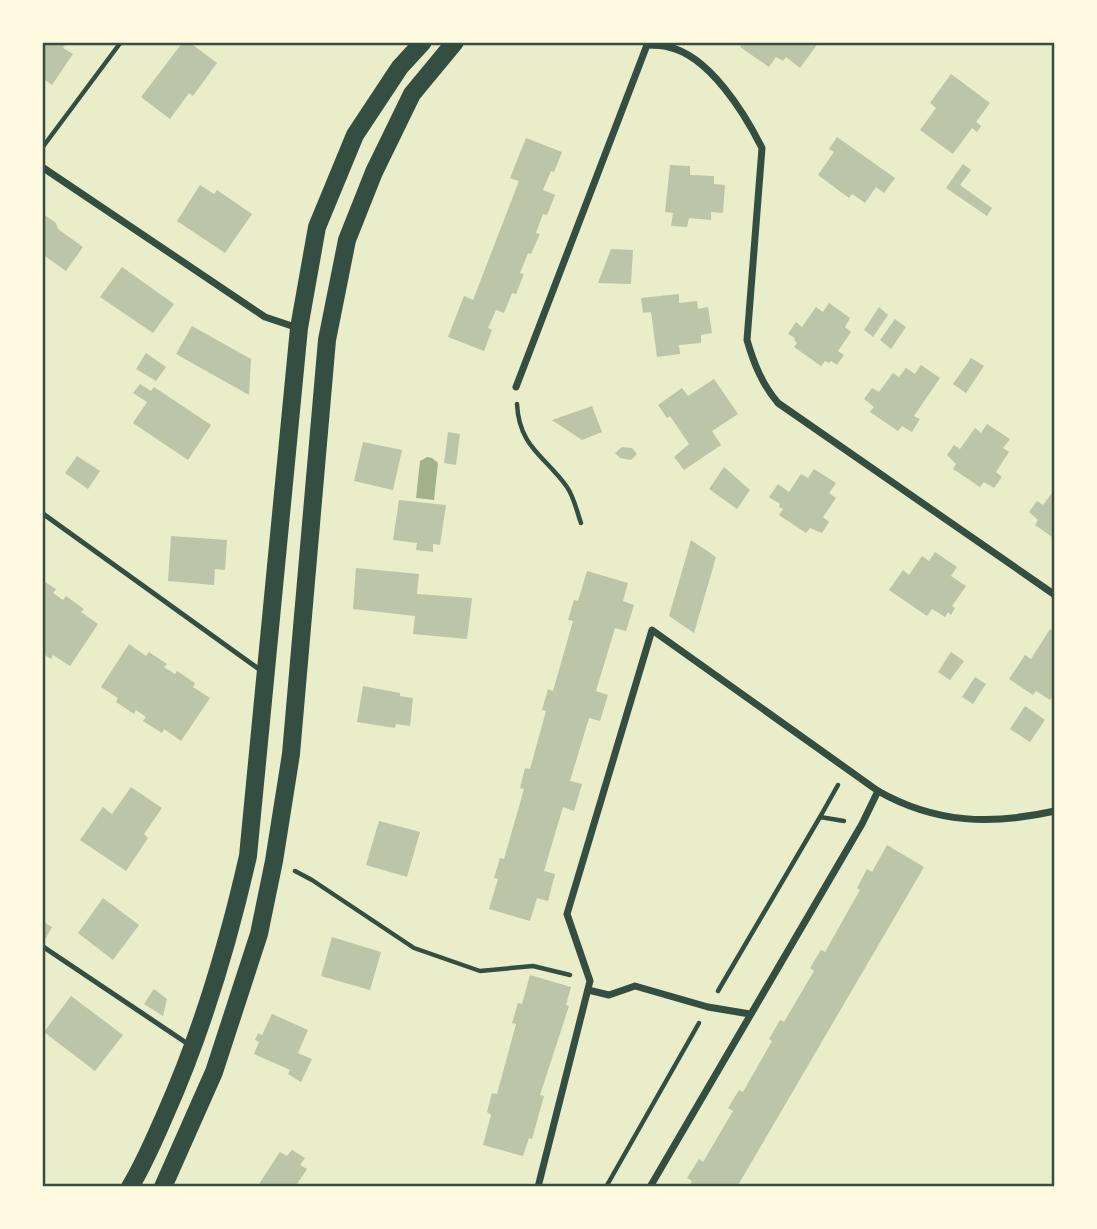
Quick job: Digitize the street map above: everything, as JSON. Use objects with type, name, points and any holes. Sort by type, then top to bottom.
[{"type":"main road","points":[[130,1187],[141,1170],[194,1048],[232,928],[248,856],[299,328],[317,227],[355,135],[400,67],[423,42]]},
{"type":"main road","points":[[163,1187],[214,1072],[259,934],[274,860],[291,754],[327,340],[347,240],[373,172],[412,94],[455,42]]},
{"type":"street","points":[[516,387],[646,43],[670,47],[689,55],[722,84],[750,124],[762,148],[747,340],[765,388],[778,403],[1055,595]]},
{"type":"street","points":[[42,167],[265,317],[299,328]]},
{"type":"street","points":[[538,1187],[590,981],[567,914],[652,630],[878,791],[904,806],[959,819],[1019,819],[1055,811]]},
{"type":"street","points":[[650,1187],[862,824],[878,791]]},
{"type":"street","points":[[588,990],[609,995],[635,986],[708,1007],[750,1014]]},
{"type":"lane","points":[[42,513],[265,674]]},
{"type":"lane","points":[[42,946],[194,1048]]},
{"type":"path","points":[[42,148],[121,42]]},
{"type":"path","points":[[516,387],[518,418],[529,445],[568,489],[581,523]]},
{"type":"path","points":[[606,1187],[847,768]]},
{"type":"path","points":[[820,817],[862,824]]},
{"type":"path","points":[[274,860],[312,880],[414,948],[480,971],[533,966],[590,981]]},
{"type":"shaded area","points":[[427,457],[438,463],[434,500],[416,498],[420,461]]},
{"type":"building","points":[[42,42],[67,42],[63,48],[73,54],[52,85],[42,78]]},
{"type":"building","points":[[183,42],[189,42],[217,63],[193,96],[189,93],[170,119],[141,97]]},
{"type":"building","points":[[744,42],[819,42],[800,68],[786,57],[783,61],[776,57],[769,67],[740,47]]},
{"type":"building","points":[[951,74],[990,103],[976,122],[981,126],[977,132],[972,128],[953,154],[920,130],[936,108],[930,103]]},
{"type":"building","points":[[837,137],[895,178],[884,193],[876,187],[865,203],[852,194],[849,198],[818,175],[834,152],[829,149]]},
{"type":"building","points":[[526,138],[562,152],[543,190],[555,195],[547,215],[543,214],[536,233],[540,234],[520,273],[524,274],[516,294],[512,293],[504,313],[496,310],[488,328],[492,330],[484,351],[448,337],[464,296],[473,300],[519,181],[510,178]]},
{"type":"building","points":[[963,164],[971,170],[960,185],[992,208],[987,216],[946,188]]},
{"type":"building","points":[[670,165],[690,166],[690,175],[714,176],[714,184],[725,185],[723,213],[711,212],[711,220],[689,218],[687,227],[671,226],[673,213],[665,212]]},
{"type":"building","points":[[200,185],[214,194],[217,190],[252,214],[225,253],[177,221]]},
{"type":"building","points":[[42,213],[56,223],[58,229],[83,247],[66,271],[42,254]]},
{"type":"building","points":[[611,249],[633,250],[631,284],[598,283]]},
{"type":"building","points":[[122,267],[174,304],[153,333],[100,297]]},
{"type":"building","points":[[679,294],[679,303],[697,301],[698,309],[708,307],[712,333],[701,335],[701,343],[679,345],[680,354],[657,357],[651,312],[643,313],[641,298]]},
{"type":"building","points":[[829,303],[850,318],[845,327],[851,332],[838,351],[844,355],[837,365],[825,361],[821,366],[794,347],[797,343],[795,338],[788,334],[796,322],[802,327],[816,307],[823,312]]},
{"type":"building","points":[[879,307],[888,315],[873,337],[864,330]]},
{"type":"building","points":[[895,319],[906,327],[891,349],[880,340]]},
{"type":"building","points":[[192,326],[251,359],[249,395],[176,354]]},
{"type":"building","points":[[146,353],[166,367],[156,381],[136,369]]},
{"type":"building","points":[[971,358],[984,366],[966,393],[953,384]]},
{"type":"building","points":[[921,365],[940,378],[914,416],[920,419],[912,432],[902,426],[898,431],[870,412],[874,407],[864,399],[872,388],[879,392],[893,373],[899,377],[906,368],[915,374]]},
{"type":"building","points":[[714,379],[738,414],[712,431],[721,445],[684,470],[674,457],[689,444],[670,416],[667,418],[658,405],[682,388],[688,396]]},
{"type":"building","points":[[140,384],[151,391],[154,387],[211,425],[188,460],[133,423],[147,402],[133,393]]},
{"type":"building","points":[[592,406],[602,432],[582,440],[552,420]]},
{"type":"building","points":[[987,424],[1010,439],[1003,448],[1009,452],[996,472],[1002,477],[994,488],[984,482],[980,487],[953,469],[956,464],[947,455],[954,445],[960,449],[975,428],[981,433]]},
{"type":"building","points":[[448,432],[460,434],[456,465],[444,463]]},
{"type":"building","points":[[363,442],[402,450],[393,490],[354,481]]},
{"type":"building","points":[[622,447],[632,448],[637,454],[631,460],[620,458],[615,453]]},
{"type":"building","points":[[77,456],[100,471],[88,489],[65,473]]},
{"type":"building","points":[[724,467],[750,490],[737,509],[709,489]]},
{"type":"building","points":[[814,469],[836,483],[829,493],[836,498],[823,517],[829,522],[822,533],[810,528],[806,533],[779,515],[783,509],[769,497],[778,484],[789,492],[801,474],[808,478]]},
{"type":"building","points":[[1055,489],[1055,539],[1035,525],[1038,520],[1029,512],[1037,501],[1043,505]]},
{"type":"building","points":[[399,500],[446,505],[440,545],[433,544],[433,552],[416,550],[417,543],[393,540]]},
{"type":"building","points":[[171,536],[227,540],[225,570],[215,569],[214,585],[168,581]]},
{"type":"building","points":[[691,540],[716,557],[694,633],[669,616]]},
{"type":"building","points":[[935,552],[957,567],[951,576],[966,586],[952,606],[955,608],[951,615],[948,612],[945,617],[932,609],[927,616],[889,590],[903,570],[909,575],[922,556],[929,561]]},
{"type":"building","points":[[356,568],[419,574],[417,594],[472,598],[467,639],[413,634],[415,616],[353,609]]},
{"type":"building","points":[[587,571],[628,583],[623,601],[634,605],[626,631],[615,628],[596,691],[608,695],[600,721],[589,718],[570,781],[582,784],[574,811],[563,807],[544,871],[555,874],[548,901],[537,898],[530,921],[489,909],[498,879],[494,878],[500,858],[504,859],[524,789],[520,788],[525,768],[530,769],[546,711],[542,710],[548,689],[553,691],[573,621],[568,620],[574,600],[578,601]]},
{"type":"building","points":[[42,580],[56,589],[53,593],[63,600],[66,596],[84,609],[81,612],[98,624],[70,666],[53,655],[51,659],[42,653]]},
{"type":"building","points":[[1050,629],[1055,633],[1055,693],[1050,700],[1036,691],[1033,695],[1009,679],[1025,655],[1031,659]]},
{"type":"building","points":[[129,644],[146,656],[149,652],[167,664],[164,667],[175,674],[177,671],[195,683],[193,687],[210,698],[181,741],[164,729],[162,733],[143,721],[146,717],[136,710],[134,714],[116,702],[118,698],[101,687]]},
{"type":"building","points":[[951,652],[964,661],[950,680],[938,672]]},
{"type":"building","points":[[975,677],[986,684],[973,704],[962,697]]},
{"type":"building","points":[[363,686],[413,698],[410,726],[396,724],[395,728],[357,722]]},
{"type":"building","points":[[1025,706],[1045,720],[1030,742],[1010,729]]},
{"type":"building","points":[[131,787],[162,808],[144,834],[148,838],[126,871],[80,840],[103,807],[112,814]]},
{"type":"building","points":[[379,821],[420,832],[407,877],[366,865]]},
{"type":"building","points":[[887,845],[924,867],[737,1187],[688,1187],[692,1181],[687,1178],[699,1159],[703,1162],[733,1111],[728,1108],[739,1090],[743,1092],[772,1041],[769,1039],[780,1020],[784,1022],[814,971],[810,968],[821,950],[825,952],[860,890],[857,888],[867,869],[872,872]]},
{"type":"building","points":[[103,898],[139,925],[113,960],[78,933]]},
{"type":"building","points":[[42,921],[52,927],[46,938],[42,935]]},
{"type":"building","points":[[332,937],[381,952],[370,990],[321,976]]},
{"type":"building","points":[[530,975],[571,987],[566,1005],[569,1006],[540,1095],[544,1096],[532,1139],[529,1138],[523,1156],[483,1145],[491,1115],[487,1112],[492,1093],[497,1094],[516,1024],[512,1023],[518,1003],[522,1004]]},
{"type":"building","points":[[154,989],[167,999],[163,1016],[144,1004]]},
{"type":"building","points":[[71,996],[123,1035],[95,1071],[44,1032]]},
{"type":"building","points":[[272,1014],[308,1030],[298,1053],[312,1059],[301,1082],[288,1074],[290,1070],[254,1054],[259,1042],[255,1040],[258,1033],[262,1035]]},
{"type":"building","points":[[292,1150],[305,1158],[300,1165],[307,1169],[295,1187],[257,1187],[280,1152],[287,1156]]}]
